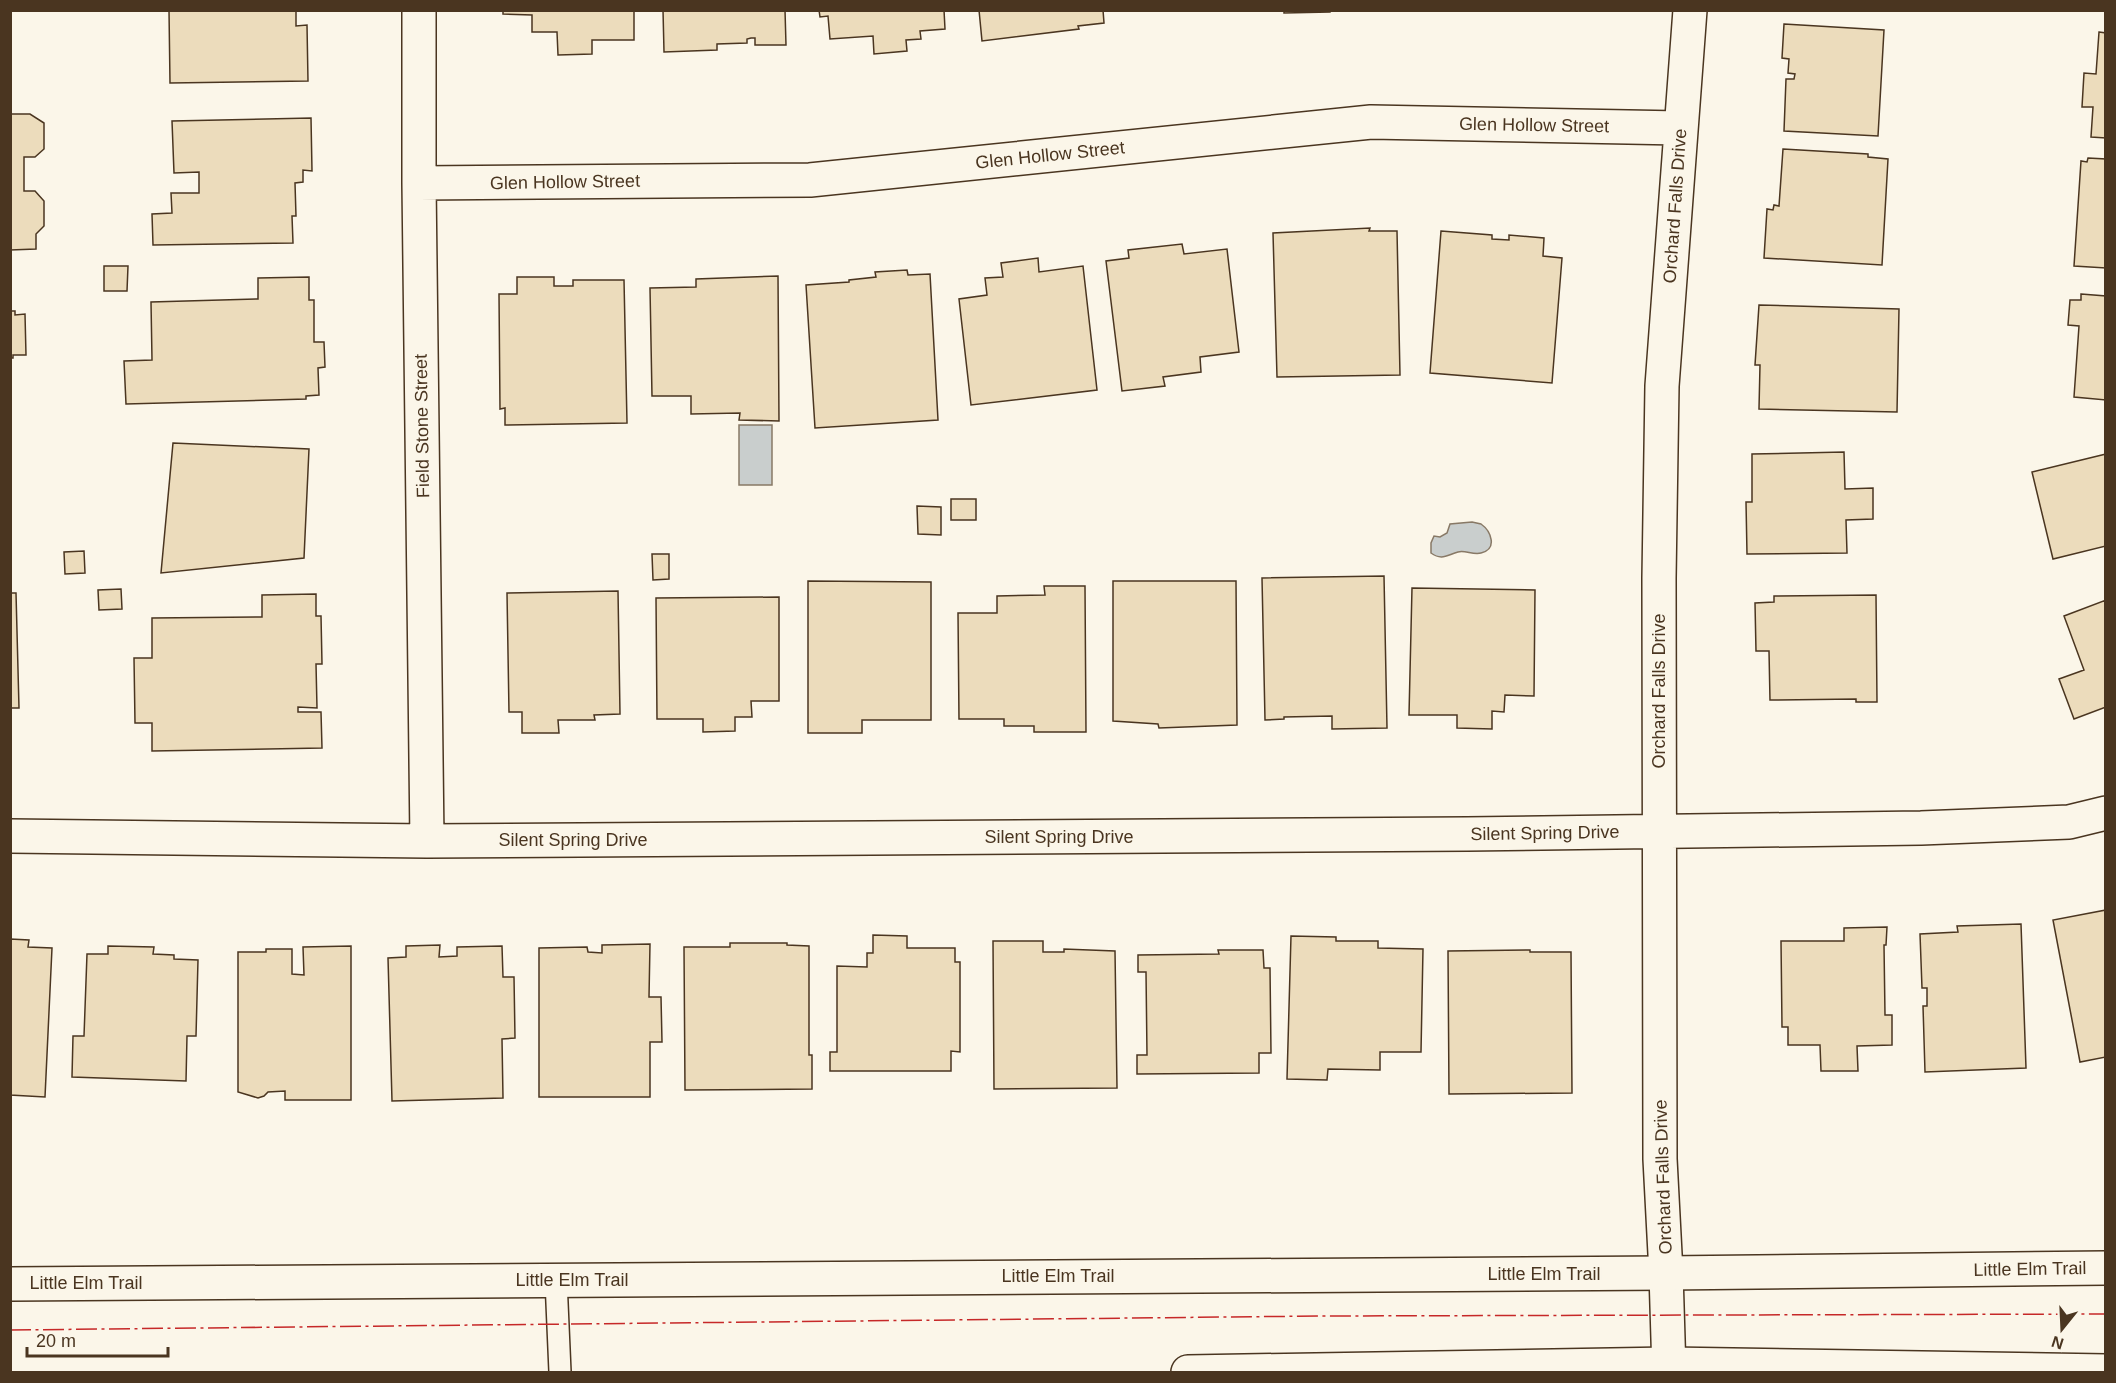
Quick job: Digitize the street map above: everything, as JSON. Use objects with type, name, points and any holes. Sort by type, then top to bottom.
[{"type":"street","name":"Field Stone Street","points":[[419,10],[427,841]]},
{"type":"street","name":"Orchard Falls Drive","points":[[1669,1368],[1660,1159],[1659,578],[1662,386],[1690,10]]},
{"type":"street","name":"Glen Hollow Street","points":[[419,183],[810,180],[1371,122],[1680,128]]},
{"type":"street","name":"Silent Spring Drive","points":[[10,836],[427,841],[1660,832],[1955,827],[2068,822],[2106,813]]},
{"type":"street","name":"Little Elm Trail","points":[[10,1284],[2106,1268]]},
{"type":"street","points":[[1188,1372],[1669,1368],[2106,1371]]},
{"type":"lane","points":[[556,1280],[560,1372]]},
{"type":"shaded area","points":[[739,425],[772,425],[772,485],[739,485]]},
{"type":"shaded area","points":[[1472,522],[1481,524],[1488,531],[1491,540],[1490,548],[1481,553],[1461,552],[1444,557],[1431,553],[1434,536],[1440,537],[1447,533],[1450,524]]},
{"type":"building","points":[[169,10],[296,10],[296,26],[307,25],[308,81],[170,83]]},
{"type":"building","points":[[503,10],[634,10],[634,40],[592,40],[592,54],[558,55],[557,32],[532,32],[532,15],[503,14]]},
{"type":"building","points":[[663,10],[785,10],[786,45],[755,45],[755,38],[751,38],[747,39],[747,43],[717,44],[717,50],[664,52]]},
{"type":"building","points":[[819,10],[944,10],[945,29],[920,31],[921,39],[906,40],[907,51],[874,54],[873,36],[830,39],[828,16],[820,17]]},
{"type":"building","points":[[979,10],[1103,10],[1104,23],[1078,26],[1079,29],[982,41]]},
{"type":"building","points":[[1284,10],[1330,10],[1330,12],[1284,13]]},
{"type":"building","points":[[1784,24],[1884,30],[1878,136],[1784,131],[1786,79],[1794,79],[1795,74],[1788,73],[1789,59],[1782,58]]},
{"type":"building","points":[[2099,32],[2106,33],[2106,138],[2091,137],[2093,107],[2082,107],[2084,73],[2096,74]]},
{"type":"building","points":[[10,114],[30,114],[44,123],[44,149],[35,157],[24,157],[24,191],[35,191],[44,201],[44,226],[36,234],[36,249],[10,250]]},
{"type":"building","points":[[311,118],[312,171],[303,170],[303,182],[295,183],[296,216],[292,216],[293,243],[153,245],[152,214],[172,213],[171,193],[199,193],[199,172],[174,173],[172,121]]},
{"type":"building","points":[[1783,149],[1868,154],[1868,157],[1888,159],[1882,265],[1764,258],[1767,209],[1773,210],[1774,205],[1779,206]]},
{"type":"building","points":[[2088,158],[2106,159],[2106,268],[2074,266],[2081,161],[2087,162]]},
{"type":"building","points":[[1370,228],[1369,231],[1397,231],[1400,375],[1277,377],[1273,233]]},
{"type":"building","points":[[1441,231],[1492,235],[1492,239],[1509,240],[1509,235],[1544,238],[1543,256],[1562,258],[1552,383],[1430,373]]},
{"type":"building","points":[[1182,244],[1184,254],[1227,249],[1239,352],[1200,357],[1201,372],[1163,377],[1165,386],[1122,391],[1106,261],[1129,258],[1128,250]]},
{"type":"building","points":[[1038,258],[1039,272],[1083,266],[1097,390],[971,405],[959,299],[987,295],[985,278],[1003,277],[1001,263]]},
{"type":"building","points":[[104,266],[128,266],[127,291],[104,291]]},
{"type":"building","points":[[907,270],[908,275],[930,274],[938,420],[815,428],[806,285],[849,282],[849,280],[876,277],[875,272]]},
{"type":"building","points":[[778,276],[779,421],[739,420],[740,413],[691,414],[691,396],[652,396],[650,288],[696,287],[696,279]]},
{"type":"building","points":[[309,277],[309,300],[314,300],[314,342],[324,342],[325,367],[318,368],[319,395],[306,396],[306,399],[126,404],[124,361],[152,360],[151,302],[258,299],[258,278]]},
{"type":"building","points":[[517,277],[554,277],[554,286],[573,286],[573,280],[624,280],[627,423],[505,425],[505,408],[500,409],[499,294],[517,294]]},
{"type":"building","points":[[2081,294],[2106,296],[2106,400],[2074,397],[2079,326],[2068,325],[2070,300],[2081,300]]},
{"type":"building","points":[[1759,305],[1899,309],[1897,412],[1759,409],[1760,365],[1755,365]]},
{"type":"building","points":[[10,311],[15,311],[15,315],[25,314],[26,355],[13,355],[13,358],[10,358]]},
{"type":"building","points":[[173,443],[309,449],[304,558],[161,573]]},
{"type":"building","points":[[1844,452],[1845,489],[1873,488],[1873,519],[1846,520],[1847,553],[1747,554],[1746,502],[1752,502],[1752,454]]},
{"type":"building","points":[[2106,454],[2106,546],[2053,559],[2032,472]]},
{"type":"building","points":[[951,499],[976,499],[976,520],[951,520]]},
{"type":"building","points":[[917,506],[941,507],[941,535],[918,534]]},
{"type":"building","points":[[84,551],[85,573],[65,574],[64,552]]},
{"type":"building","points":[[652,554],[669,554],[669,579],[653,580]]},
{"type":"building","points":[[1384,576],[1387,728],[1332,729],[1332,716],[1284,717],[1284,719],[1265,720],[1262,578]]},
{"type":"building","points":[[808,581],[931,582],[931,720],[862,720],[862,733],[808,733]]},
{"type":"building","points":[[1113,581],[1236,581],[1237,725],[1159,728],[1158,724],[1113,721]]},
{"type":"building","points":[[1044,586],[1085,586],[1086,732],[1034,732],[1034,726],[1004,726],[1004,719],[959,719],[958,613],[997,613],[997,596],[1045,595]]},
{"type":"building","points":[[1412,588],[1535,590],[1534,696],[1505,695],[1504,712],[1492,711],[1492,729],[1457,728],[1457,715],[1409,715]]},
{"type":"building","points":[[121,589],[122,609],[99,610],[98,590]]},
{"type":"building","points":[[618,591],[620,714],[594,715],[595,720],[558,720],[559,733],[522,733],[522,712],[509,712],[507,593]]},
{"type":"building","points":[[10,593],[16,593],[19,708],[10,708]]},
{"type":"building","points":[[316,594],[316,616],[321,616],[322,664],[316,664],[317,708],[298,707],[298,712],[321,712],[322,748],[152,751],[152,723],[135,723],[134,658],[152,658],[152,618],[262,617],[262,595]]},
{"type":"building","points":[[1876,595],[1877,702],[1856,702],[1856,699],[1770,700],[1769,651],[1756,651],[1755,603],[1774,602],[1774,596]]},
{"type":"building","points":[[779,597],[779,701],[751,701],[752,717],[735,717],[735,731],[703,732],[703,719],[657,719],[656,598]]},
{"type":"building","points":[[2106,600],[2106,707],[2074,719],[2059,679],[2084,670],[2064,616]]},
{"type":"building","points":[[2106,910],[2106,1057],[2080,1062],[2053,920]]},
{"type":"building","points":[[2021,924],[2026,1068],[1925,1072],[1923,1006],[1927,1006],[1927,988],[1922,988],[1920,934],[1958,932],[1957,926]]},
{"type":"building","points":[[1887,927],[1886,945],[1884,945],[1885,1015],[1892,1015],[1892,1045],[1857,1046],[1858,1071],[1821,1071],[1820,1045],[1788,1045],[1788,1027],[1782,1027],[1781,941],[1844,941],[1844,928]]},
{"type":"building","points":[[873,935],[907,936],[907,948],[955,948],[955,962],[960,962],[960,1052],[951,1051],[951,1071],[830,1071],[830,1052],[837,1052],[837,966],[867,967],[867,953],[873,953]]},
{"type":"building","points":[[1291,936],[1336,937],[1336,941],[1378,941],[1378,948],[1423,949],[1421,1052],[1380,1052],[1380,1070],[1328,1069],[1327,1080],[1287,1079]]},
{"type":"building","points":[[10,939],[29,940],[28,947],[52,948],[45,1097],[10,1095]]},
{"type":"building","points":[[993,941],[1043,941],[1043,952],[1064,952],[1064,949],[1115,951],[1117,1088],[994,1089]]},
{"type":"building","points":[[730,943],[787,943],[787,945],[809,946],[809,1055],[812,1055],[812,1089],[685,1090],[684,947],[730,947]]},
{"type":"building","points":[[650,944],[649,997],[661,997],[662,1042],[650,1042],[650,1097],[539,1097],[539,948],[587,947],[588,952],[602,953],[602,945]]},
{"type":"building","points":[[440,945],[439,957],[457,956],[457,947],[502,946],[503,977],[514,977],[515,1038],[502,1039],[503,1098],[392,1101],[388,958],[406,957],[406,946]]},
{"type":"building","points":[[108,946],[154,947],[153,954],[174,955],[174,959],[198,960],[196,1036],[187,1036],[186,1081],[72,1077],[73,1036],[84,1036],[87,954],[108,954]]},
{"type":"building","points":[[351,946],[351,1100],[285,1100],[285,1091],[268,1092],[258,1098],[238,1092],[238,952],[292,949],[292,974],[304,975],[303,947]]},
{"type":"building","points":[[1218,950],[1263,950],[1264,968],[1270,968],[1271,1053],[1259,1053],[1259,1073],[1137,1074],[1137,1055],[1147,1055],[1146,972],[1138,972],[1138,955],[1219,954]]},
{"type":"building","points":[[1530,950],[1530,952],[1571,952],[1572,1093],[1449,1094],[1448,951]]},
{"type":"power","points":[[10,1330],[1322,1316],[2106,1314]]}]
